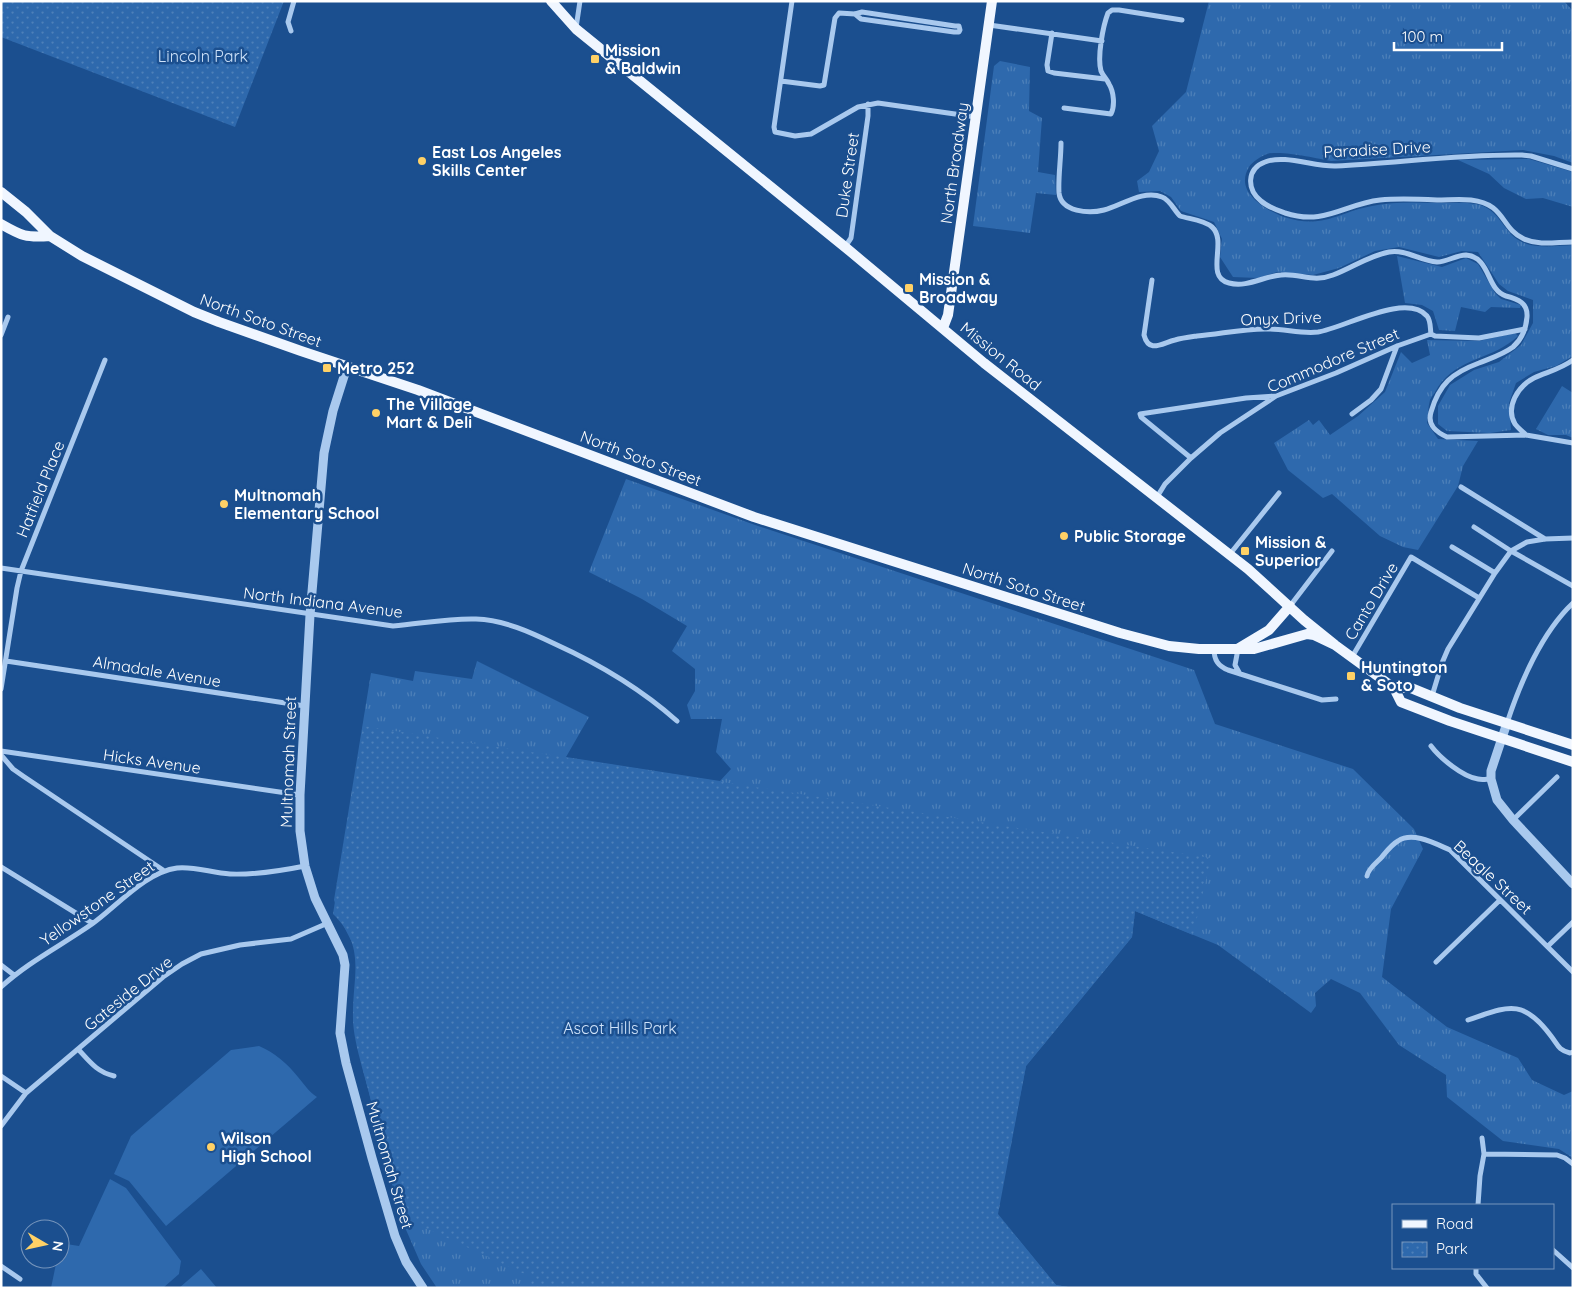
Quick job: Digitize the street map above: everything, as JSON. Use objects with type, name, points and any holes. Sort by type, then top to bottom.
[{"type":"main road","name":"Mission Road","points":[[551,1],[576,29],[992,369],[1230,554],[1335,645],[1394,688],[1401,702],[1418,710],[1573,762]]},
{"type":"main road","name":"North Broadway","points":[[943,328],[948,315],[992,1]]},
{"type":"main road","name":"North Soto Street","points":[[1,192],[26,212],[50,236],[82,256],[194,312],[347,367],[418,390],[754,517],[1120,633],[1169,646],[1214,649],[1238,648],[1269,630],[1290,606]]},
{"type":"main road","points":[[1,224],[23,236],[50,236]]},
{"type":"main road","points":[[1238,648],[1254,649],[1306,634],[1314,635],[1335,645]]},
{"type":"main road","points":[[1394,688],[1411,688],[1460,708],[1573,744]]},
{"type":"street","points":[[290,31],[288,22],[294,1]]},
{"type":"street","points":[[576,29],[580,1]]},
{"type":"street","points":[[792,1],[774,127],[775,132],[795,136],[811,134],[858,107],[868,104],[887,104],[976,117]]},
{"type":"street","points":[[1064,108],[1111,114],[1113,95],[1100,63],[1106,19],[1108,13],[1112,10],[1182,20]]},
{"type":"street","points":[[781,81],[824,86],[837,14],[862,12],[958,26],[960,30],[959,32],[954,32],[861,18],[855,14]]},
{"type":"street","points":[[989,25],[1102,41]]},
{"type":"street","points":[[1052,33],[1047,65],[1048,71],[1105,79]]},
{"type":"street","name":"Duke Street","points":[[845,247],[851,238],[868,116],[868,104]]},
{"type":"street","points":[[1061,143],[1059,194],[1064,204],[1072,209],[1095,212],[1136,198],[1154,195],[1164,197],[1180,216],[1212,227],[1218,242],[1217,269],[1219,277],[1224,282],[1239,284],[1286,275],[1310,279],[1321,278],[1334,275],[1373,256],[1389,252],[1397,252],[1440,262],[1467,255],[1475,257],[1482,263],[1496,290],[1502,295],[1522,301],[1526,307],[1527,320],[1520,340],[1512,348],[1501,355],[1465,368],[1453,376],[1439,390],[1430,416],[1430,423],[1434,429],[1447,437],[1526,436],[1573,443]]},
{"type":"street","name":"Paradise Drive","points":[[1573,169],[1522,155],[1397,160],[1336,166],[1277,160],[1257,166],[1250,181],[1255,194],[1261,201],[1292,216],[1316,218],[1379,200],[1468,200],[1490,205],[1497,210],[1515,233],[1523,238],[1545,244],[1573,242]]},
{"type":"street","name":"Onyx Drive","points":[[1152,280],[1144,335],[1146,341],[1150,345],[1155,346],[1181,338],[1253,330],[1268,329],[1294,333],[1320,332],[1384,310],[1396,308],[1419,311],[1427,316],[1431,334]]},
{"type":"street","points":[[1,335],[8,317]]},
{"type":"street","name":"Commodore Street","points":[[1156,498],[1165,484],[1220,433],[1276,396],[1431,334],[1479,338],[1524,329]]},
{"type":"street","points":[[1352,414],[1371,400],[1381,389],[1397,346]]},
{"type":"street","name":"Hatfield Place","points":[[1,689],[21,571],[105,360]]},
{"type":"street","points":[[1526,436],[1516,425],[1512,416],[1514,399],[1525,384],[1534,378],[1565,366],[1573,360]]},
{"type":"street","name":"Multnomah Street","points":[[347,367],[333,411],[324,453],[304,706],[300,831],[305,866],[315,898],[344,955],[345,965],[340,1033],[355,1097],[394,1236],[406,1262],[423,1288]]},
{"type":"street","points":[[1191,458],[1141,417],[1140,414],[1246,398],[1276,396]]},
{"type":"street","points":[[1462,487],[1546,539]]},
{"type":"street","points":[[1230,554],[1279,493]]},
{"type":"street","points":[[1474,527],[1511,551],[1573,586]]},
{"type":"street","points":[[1432,696],[1448,649],[1495,572],[1511,551],[1527,542],[1573,538]]},
{"type":"street","points":[[1452,547],[1495,572]]},
{"type":"street","points":[[1290,606],[1332,551]]},
{"type":"street","name":"Canto Drive","points":[[1352,657],[1411,557],[1479,598]]},
{"type":"street","name":"North Indiana Avenue","points":[[1,568],[393,626],[453,619],[477,619],[505,623],[532,633],[588,659],[630,685],[677,721]]},
{"type":"street","points":[[1573,603],[1558,619],[1519,687],[1501,738],[1490,779],[1497,800],[1513,820],[1573,884]]},
{"type":"street","points":[[1238,648],[1235,665],[1240,674]]},
{"type":"street","points":[[1214,649],[1214,658],[1223,668],[1322,700],[1336,699]]},
{"type":"street","name":"Almadale Avenue","points":[[6,661],[304,706]]},
{"type":"street","points":[[1431,746],[1438,755],[1464,774],[1479,780],[1490,779]]},
{"type":"street","points":[[1,753],[13,769],[163,870]]},
{"type":"street","name":"Hicks Avenue","points":[[1,753],[300,795]]},
{"type":"street","points":[[1513,820],[1558,777]]},
{"type":"street","name":"Beagle Street","points":[[1367,876],[1371,868],[1399,840],[1406,837],[1415,838],[1450,850],[1573,972]]},
{"type":"street","name":"Yellowstone Street","points":[[1,987],[14,975],[92,923],[151,877],[163,870],[179,868],[228,874],[249,874],[270,873],[305,866]]},
{"type":"street","points":[[1,867],[92,923]]},
{"type":"street","points":[[1436,962],[1500,900]]},
{"type":"street","points":[[1548,946],[1573,922]]},
{"type":"street","name":"Gateside Drive","points":[[1,1126],[26,1094],[182,964],[222,948],[291,939],[328,923]]},
{"type":"street","points":[[1,965],[14,975]]},
{"type":"street","points":[[1468,1020],[1504,1008],[1513,1008],[1527,1012],[1540,1022],[1561,1051],[1573,1052]]},
{"type":"street","points":[[78,1049],[95,1068],[103,1073],[114,1076]]},
{"type":"street","points":[[1,1076],[26,1094]]},
{"type":"street","points":[[1478,1204],[1484,1154],[1482,1138]]},
{"type":"street","points":[[1484,1154],[1557,1155],[1573,1164]]},
{"type":"street","points":[[1554,1251],[1573,1268]]},
{"type":"street","points":[[1,1266],[20,1279]]},
{"type":"street","points":[[1476,1271],[1487,1288]]},
{"type":"green space","name":"Lincoln Park","points":[[1,1],[284,1],[235,127],[1,37]]},
{"type":"green space","points":[[1209,1],[1564,1],[1573,11],[1573,163],[1554,156],[1523,150],[1331,161],[1299,155],[1273,153],[1254,161],[1245,176],[1248,192],[1260,204],[1284,217],[1298,221],[1320,221],[1360,209],[1390,203],[1467,203],[1483,206],[1490,210],[1514,237],[1525,244],[1546,246],[1573,245],[1573,356],[1556,366],[1534,372],[1516,383],[1509,403],[1511,430],[1490,433],[1447,431],[1438,424],[1438,406],[1450,385],[1474,370],[1499,362],[1521,345],[1533,323],[1533,300],[1508,291],[1499,284],[1478,252],[1462,251],[1439,257],[1399,247],[1375,251],[1339,268],[1313,275],[1277,272],[1258,278],[1233,277],[1220,257],[1222,239],[1214,222],[1181,211],[1171,197],[1160,191],[1139,192],[1137,181],[1149,172],[1159,151],[1152,126],[1186,92]]},
{"type":"green space","points":[[1000,61],[1030,67],[1029,111],[1042,118],[1038,172],[1055,175],[1056,195],[1036,193],[1030,233],[973,226],[994,66]]},
{"type":"green space","points":[[1529,159],[1573,172],[1573,207],[1543,198],[1526,199],[1504,188],[1489,174],[1458,160]]},
{"type":"green space","points":[[1397,256],[1442,267],[1466,258],[1478,264],[1495,293],[1501,299],[1521,305],[1520,308],[1491,307],[1485,312],[1461,307],[1455,331],[1439,330],[1433,311],[1422,305],[1405,303]]},
{"type":"green space","points":[[1515,333],[1518,336],[1508,344],[1466,364],[1446,377],[1430,400],[1427,423],[1438,439],[1478,441],[1463,466],[1458,486],[1418,550],[1403,547],[1380,536],[1332,494],[1323,498],[1288,470],[1274,443],[1309,420],[1313,425],[1319,420],[1330,435],[1358,416],[1385,392],[1401,352],[1412,363],[1430,355],[1427,340],[1479,341]]},
{"type":"green space","points":[[1562,386],[1573,393],[1573,438],[1566,435],[1548,435],[1536,429]]},
{"type":"green space","name":"Ascot Hills Park","points":[[626,479],[758,526],[1194,670],[1215,724],[1353,769],[1414,829],[1423,849],[1391,909],[1382,977],[1447,1027],[1518,1058],[1532,1080],[1564,1095],[1573,1091],[1573,1158],[1559,1149],[1503,1141],[1447,1097],[1446,1075],[1399,1045],[1360,993],[1331,979],[1315,993],[1316,1006],[1311,1013],[1218,945],[1135,911],[1132,937],[1026,1066],[998,1214],[1056,1285],[1074,1288],[437,1288],[421,1264],[400,1216],[361,1061],[353,1020],[357,963],[355,948],[341,921],[334,900],[371,673],[413,681],[415,671],[472,679],[477,661],[589,717],[566,757],[720,781],[731,769],[716,752],[722,719],[691,719],[687,705],[695,691],[695,669],[672,651],[687,626],[642,599],[589,572]]},
{"type":"green space","name":"Ascot Hills Park","points":[[363,726],[1211,858],[1193,935],[1135,911],[1132,937],[1026,1066],[997,1214],[1056,1285],[1074,1288],[529,1288],[533,1278],[400,1216],[355,1035],[353,1018],[354,951],[344,926],[333,914]]},
{"type":"green space","points":[[259,1046],[285,1063],[317,1097],[166,1226],[129,1181],[114,1174],[131,1136],[231,1050]]},
{"type":"green space","points":[[110,1179],[126,1188],[181,1261],[179,1274],[163,1288],[51,1288],[55,1269],[70,1269],[70,1245],[79,1246]]},
{"type":"green space","points":[[201,1269],[217,1288],[179,1288]]},
{"type":"place","name":"Mission & Baldwin","points":[[595,59]]},
{"type":"place","name":"East Los Angeles Skills Center","points":[[422,161]]},
{"type":"place","name":"Mission & Broadway","points":[[909,288]]},
{"type":"place","name":"Metro 252","points":[[327,368]]},
{"type":"place","name":"The Village Mart & Deli","points":[[376,413]]},
{"type":"place","name":"Multnomah Elementary School","points":[[224,504]]},
{"type":"place","name":"Public Storage","points":[[1064,536]]},
{"type":"place","name":"Mission & Superior","points":[[1245,551]]},
{"type":"place","name":"Huntington & Soto","points":[[1351,676]]},
{"type":"place","name":"Wilson High School","points":[[211,1147]]}]
